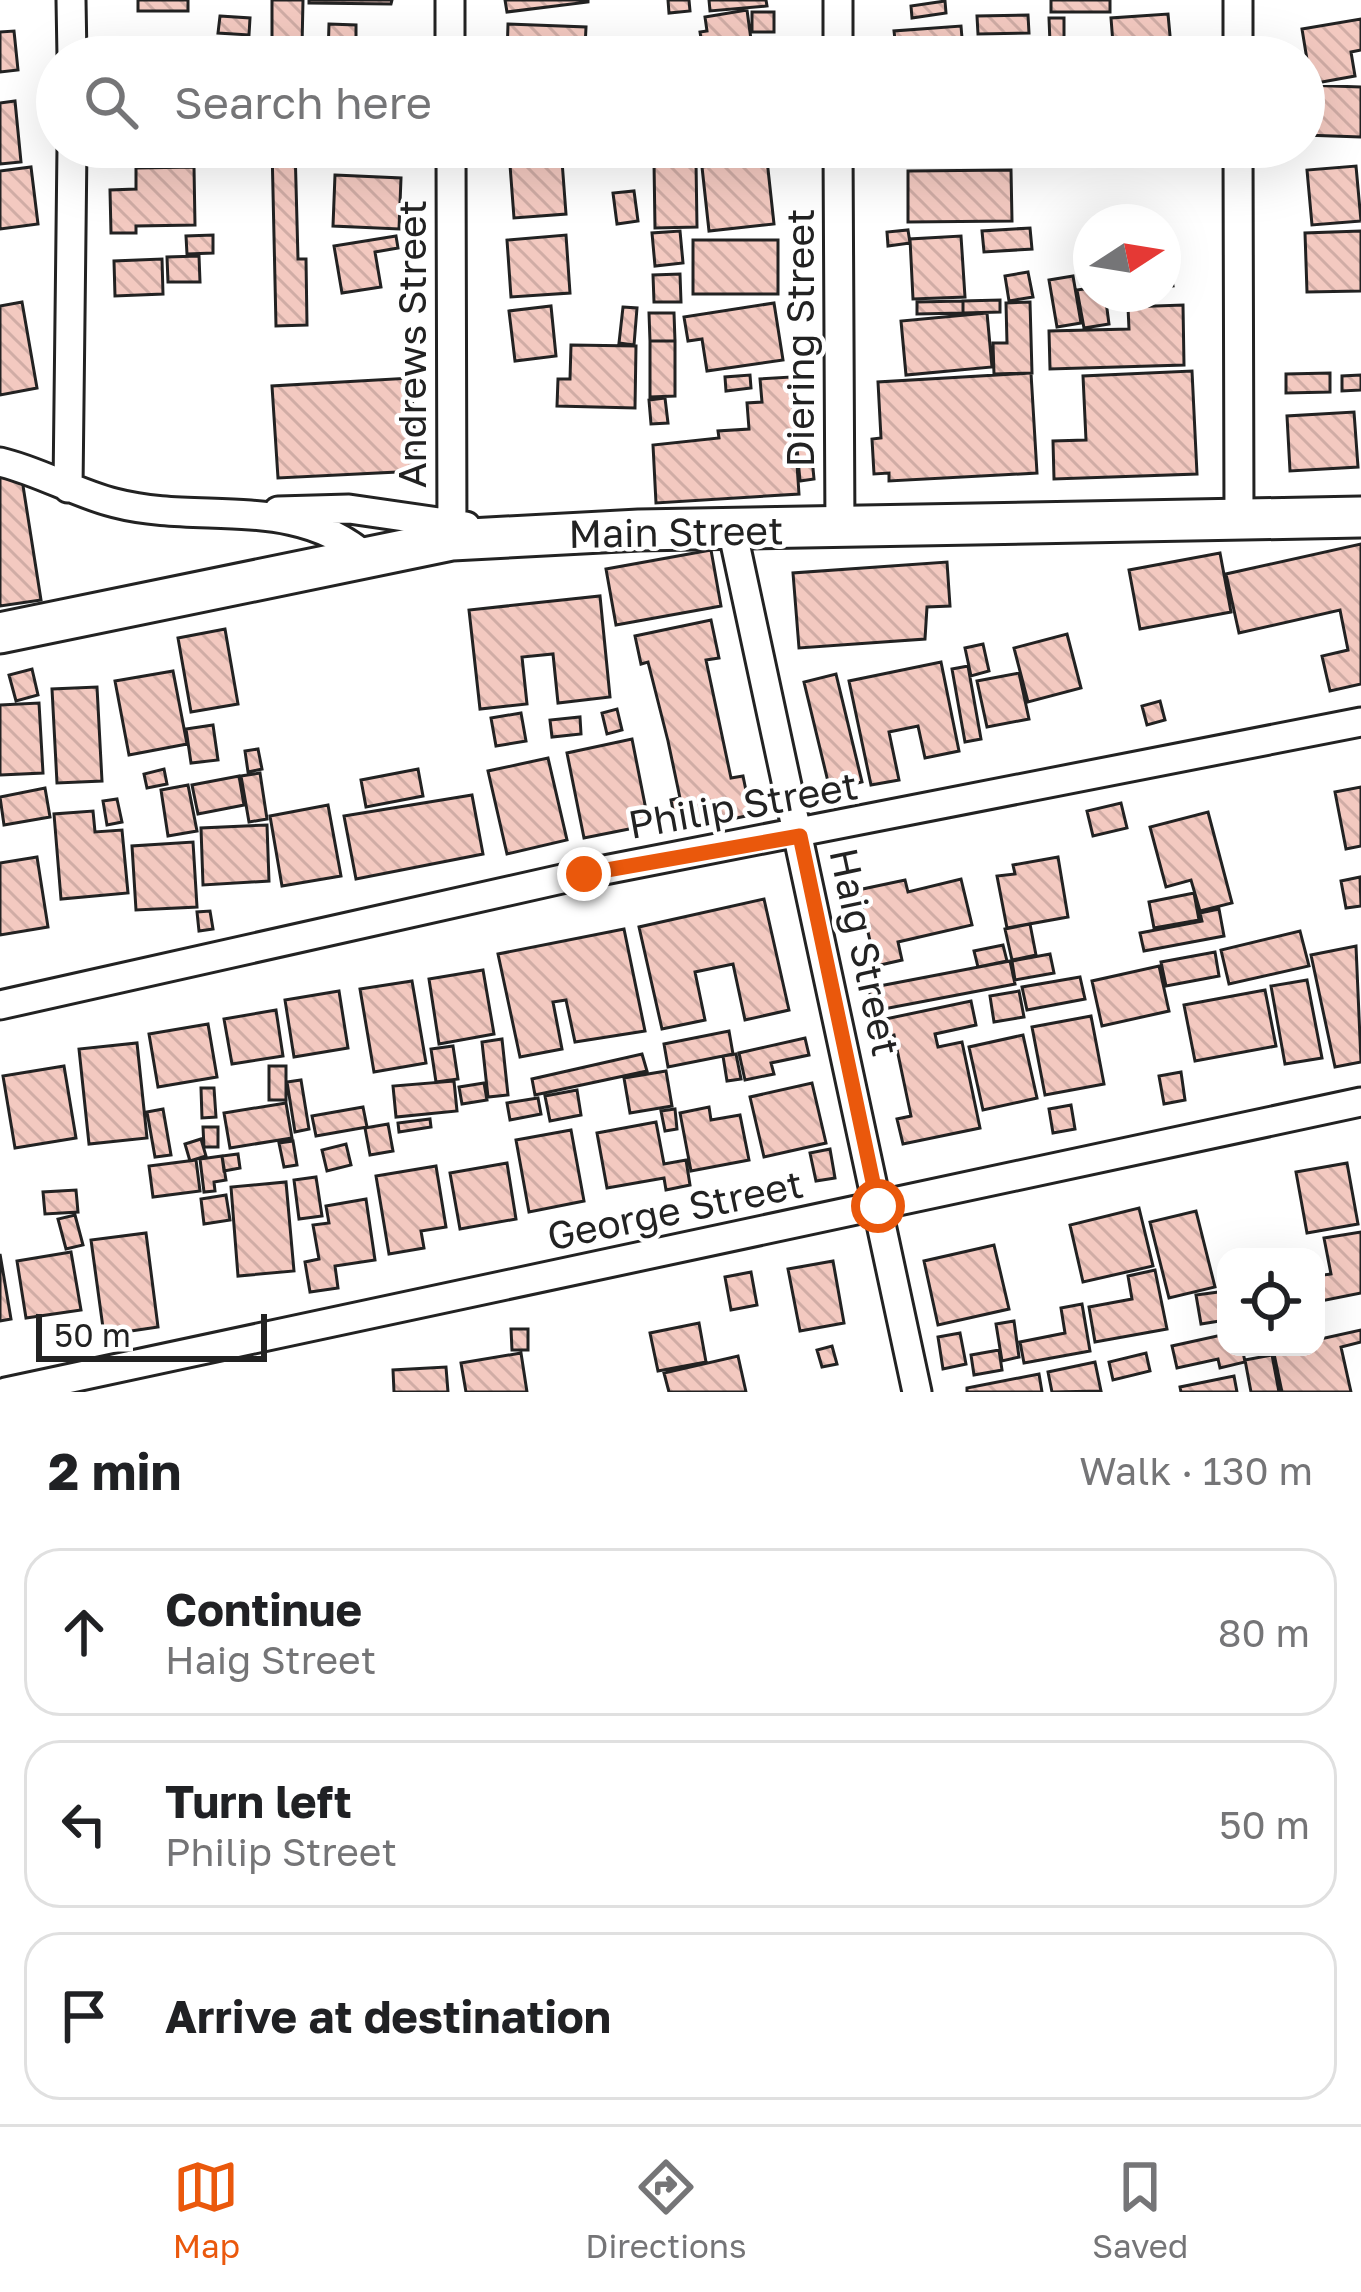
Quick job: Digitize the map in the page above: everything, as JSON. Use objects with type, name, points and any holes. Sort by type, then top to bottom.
[{"type":"main road","name":"Main Street","points":[[0,633],[366,557],[452,531],[512,537],[1361,517]]},
{"type":"street","points":[[71,0],[72,36]]},
{"type":"street","points":[[450,0],[450,36]]},
{"type":"street","points":[[838,0],[838,36]]},
{"type":"street","points":[[1238,0],[1238,36]]},
{"type":"street","points":[[68,488],[72,168]]},
{"type":"street","name":"Andrews Street","points":[[451,168],[452,531]]},
{"type":"street","name":"Diering Street","points":[[838,168],[840,530]]},
{"type":"street","points":[[1238,168],[1239,518]]},
{"type":"street","points":[[0,462],[142,509],[349,509],[452,531]]},
{"type":"street","points":[[261,512],[330,533],[366,557]]},
{"type":"street","name":"Haig Street","points":[[733,529],[917,1392]]},
{"type":"street","name":"Philip Street","points":[[0,1004],[584,874],[800,836],[1361,722]]},
{"type":"street","name":"George Street","points":[[6,1392],[1361,1102]]},
{"type":"building","points":[[138,0],[188,0],[188,11],[138,11]]},
{"type":"building","points":[[272,0],[303,0],[302,36],[272,36]]},
{"type":"building","points":[[309,0],[392,0],[391,4]]},
{"type":"building","points":[[505,0],[588,0],[588,2],[507,12]]},
{"type":"building","points":[[668,0],[689,0],[690,11],[669,13]]},
{"type":"building","points":[[709,0],[766,0],[767,6],[710,11]]},
{"type":"building","points":[[1051,0],[1110,0],[1110,12],[1051,12]]},
{"type":"building","points":[[945,1],[946,13],[912,18],[911,6]]},
{"type":"building","points":[[747,10],[751,36],[701,36],[707,31],[705,17]]},
{"type":"building","points":[[752,12],[774,12],[774,32],[752,32]]},
{"type":"building","points":[[1168,14],[1170,36],[1112,36],[1111,18]]},
{"type":"building","points":[[1028,15],[1029,33],[978,34],[977,16]]},
{"type":"building","points":[[220,16],[250,18],[249,35],[218,33]]},
{"type":"building","points":[[1049,18],[1064,18],[1064,36],[1050,36]]},
{"type":"building","points":[[1361,19],[1361,50],[1351,52],[1355,76],[1325,81],[1325,36],[1303,36],[1302,29]]},
{"type":"building","points":[[329,24],[356,25],[356,36],[329,36]]},
{"type":"building","points":[[508,24],[586,27],[586,36],[508,36]]},
{"type":"building","points":[[961,26],[962,36],[895,36],[894,31]]},
{"type":"building","points":[[14,31],[18,70],[0,72],[0,32]]},
{"type":"building","points":[[1325,86],[1361,87],[1361,137],[1325,136]]},
{"type":"building","points":[[15,101],[21,162],[0,164],[0,103]]},
{"type":"building","points":[[1356,166],[1361,221],[1312,225],[1307,170]]},
{"type":"building","points":[[31,167],[38,224],[0,229],[0,171]]},
{"type":"building","points":[[136,168],[194,168],[195,225],[136,226],[136,233],[111,233],[110,190],[136,189]]},
{"type":"building","points":[[272,168],[296,168],[298,259],[306,259],[307,325],[276,326]]},
{"type":"building","points":[[510,168],[563,168],[566,214],[514,218]]},
{"type":"building","points":[[654,168],[696,168],[697,227],[655,228]]},
{"type":"building","points":[[702,168],[768,168],[774,224],[709,231]]},
{"type":"building","points":[[1011,170],[1012,221],[908,222],[908,171]]},
{"type":"building","points":[[335,175],[401,178],[399,229],[333,226]]},
{"type":"building","points":[[634,191],[638,221],[617,224],[613,193]]},
{"type":"building","points":[[1030,228],[1032,249],[984,252],[982,231]]},
{"type":"building","points":[[908,230],[910,243],[888,246],[887,232]]},
{"type":"building","points":[[680,231],[683,263],[655,266],[652,233]]},
{"type":"building","points":[[1361,231],[1361,291],[1307,292],[1305,233]]},
{"type":"building","points":[[213,235],[213,253],[187,254],[186,236]]},
{"type":"building","points":[[566,235],[570,293],[511,297],[507,240]]},
{"type":"building","points":[[396,236],[398,248],[375,252],[381,287],[342,293],[334,246]]},
{"type":"building","points":[[961,236],[965,297],[913,299],[910,239]]},
{"type":"building","points":[[693,240],[778,240],[778,294],[693,294]]},
{"type":"building","points":[[199,256],[200,282],[168,282],[167,257]]},
{"type":"building","points":[[162,259],[163,294],[115,296],[114,261]]},
{"type":"building","points":[[1028,272],[1033,297],[1009,301],[1005,276]]},
{"type":"building","points":[[680,274],[681,302],[654,302],[653,275]]},
{"type":"building","points":[[1073,276],[1073,312],[1079,312],[1081,323],[1057,327],[1049,280]]},
{"type":"building","points":[[1000,300],[1000,312],[963,313],[963,301]]},
{"type":"building","points":[[963,301],[963,313],[917,314],[917,302]]},
{"type":"building","points":[[22,302],[37,388],[0,395],[0,306]]},
{"type":"building","points":[[1030,302],[1032,373],[994,374],[993,343],[1007,343],[1006,303]]},
{"type":"building","points":[[774,303],[783,360],[707,371],[702,339],[688,341],[684,317]]},
{"type":"building","points":[[1181,305],[1184,365],[1050,369],[1049,331],[1129,329],[1128,312],[1181,312]]},
{"type":"building","points":[[551,306],[556,356],[515,361],[509,311]]},
{"type":"building","points":[[623,307],[637,308],[634,345],[619,343]]},
{"type":"building","points":[[1081,312],[1107,312],[1109,324],[1084,328]]},
{"type":"building","points":[[649,313],[674,313],[675,341],[650,341]]},
{"type":"building","points":[[987,313],[992,367],[906,375],[901,321]]},
{"type":"building","points":[[650,341],[675,341],[675,396],[650,397]]},
{"type":"building","points":[[571,345],[636,346],[635,408],[557,406],[558,379],[570,379]]},
{"type":"building","points":[[1192,371],[1197,474],[1054,479],[1053,441],[1086,440],[1083,376]]},
{"type":"building","points":[[1031,373],[1037,473],[889,481],[889,473],[874,474],[872,439],[881,438],[878,382]]},
{"type":"building","points":[[1330,373],[1330,392],[1286,393],[1286,374]]},
{"type":"building","points":[[750,375],[751,388],[726,391],[725,377]]},
{"type":"building","points":[[1361,375],[1361,390],[1342,391],[1342,376]]},
{"type":"building","points":[[791,377],[799,494],[656,503],[653,445],[719,438],[718,431],[749,429],[747,403],[762,402],[760,379]]},
{"type":"building","points":[[411,378],[417,471],[278,478],[272,386]]},
{"type":"building","points":[[665,398],[668,423],[651,424],[649,400]]},
{"type":"building","points":[[1354,412],[1358,467],[1290,471],[1287,416]]},
{"type":"building","points":[[811,447],[814,479],[800,481],[797,448]]},
{"type":"building","points":[[21,473],[41,600],[0,606],[0,476]]},
{"type":"building","points":[[1361,544],[1361,684],[1330,691],[1322,656],[1348,650],[1340,610],[1239,633],[1226,574]]},
{"type":"building","points":[[711,550],[721,606],[616,625],[606,569]]},
{"type":"building","points":[[1220,553],[1231,612],[1140,629],[1129,570]]},
{"type":"building","points":[[947,562],[950,606],[927,607],[925,639],[799,648],[793,573]]},
{"type":"building","points":[[600,596],[610,697],[558,703],[553,654],[522,657],[527,704],[480,709],[469,610]]},
{"type":"building","points":[[711,620],[719,658],[706,660],[731,778],[743,776],[751,815],[677,830],[671,800],[680,798],[668,741],[648,662],[641,664],[635,636]]},
{"type":"building","points":[[225,629],[238,704],[191,712],[178,638]]},
{"type":"building","points":[[1067,634],[1081,688],[1028,702],[1014,648]]},
{"type":"building","points":[[983,644],[989,671],[971,676],[965,648]]},
{"type":"building","points":[[941,662],[959,751],[925,758],[918,726],[889,732],[899,780],[871,785],[849,681]]},
{"type":"building","points":[[968,666],[981,739],[965,742],[952,669]]},
{"type":"building","points":[[32,669],[38,695],[16,701],[9,675]]},
{"type":"building","points":[[173,671],[187,744],[129,755],[115,681]]},
{"type":"building","points":[[1019,673],[1029,719],[987,727],[977,681]]},
{"type":"building","points":[[836,674],[862,782],[830,790],[804,682]]},
{"type":"building","points":[[97,687],[102,781],[57,783],[52,689]]},
{"type":"building","points":[[1160,701],[1165,720],[1147,725],[1142,706]]},
{"type":"building","points":[[39,703],[43,773],[0,775],[0,705]]},
{"type":"building","points":[[617,709],[622,730],[607,734],[602,713]]},
{"type":"building","points":[[521,713],[526,741],[496,746],[491,718]]},
{"type":"building","points":[[580,717],[581,734],[552,737],[550,720]]},
{"type":"building","points":[[213,725],[218,760],[191,763],[186,729]]},
{"type":"building","points":[[632,739],[649,825],[584,838],[567,753]]},
{"type":"building","points":[[258,749],[262,769],[248,772],[245,751]]},
{"type":"building","points":[[548,758],[567,840],[507,854],[488,771]]},
{"type":"building","points":[[164,769],[167,784],[147,788],[144,774]]},
{"type":"building","points":[[418,769],[423,796],[366,807],[361,780]]},
{"type":"building","points":[[260,773],[267,819],[249,822],[241,776]]},
{"type":"building","points":[[239,776],[244,805],[198,814],[192,785]]},
{"type":"building","points":[[188,785],[197,831],[168,836],[161,790]]},
{"type":"building","points":[[1361,787],[1361,846],[1346,849],[1335,792]]},
{"type":"building","points":[[45,788],[50,817],[4,825],[0,797]]},
{"type":"building","points":[[472,795],[483,854],[356,879],[344,816]]},
{"type":"building","points":[[117,799],[122,822],[107,825],[103,801]]},
{"type":"building","points":[[1121,803],[1127,828],[1093,836],[1087,811]]},
{"type":"building","points":[[328,805],[341,876],[282,886],[270,816]]},
{"type":"building","points":[[93,811],[95,832],[122,830],[128,893],[61,899],[54,814]]},
{"type":"building","points":[[1208,812],[1232,903],[1200,911],[1191,880],[1166,887],[1150,827]]},
{"type":"building","points":[[267,825],[269,881],[203,885],[201,828]]},
{"type":"building","points":[[193,842],[197,907],[136,910],[132,846]]},
{"type":"building","points":[[37,857],[48,927],[0,935],[0,863]]},
{"type":"building","points":[[1058,857],[1068,917],[1007,928],[997,876],[1015,874],[1013,865]]},
{"type":"building","points":[[1360,877],[1361,906],[1346,908],[1341,881]]},
{"type":"building","points":[[961,879],[972,925],[898,942],[902,960],[876,966],[858,890],[905,880],[908,892]]},
{"type":"building","points":[[1194,893],[1199,920],[1154,928],[1149,902]]},
{"type":"building","points":[[764,899],[789,1010],[745,1020],[733,964],[695,972],[705,1020],[662,1029],[639,927]]},
{"type":"building","points":[[1219,909],[1224,936],[1144,951],[1140,933],[1202,921],[1200,913]]},
{"type":"building","points":[[210,911],[213,929],[199,931],[197,912]]},
{"type":"building","points":[[1030,924],[1036,955],[1012,960],[1005,929]]},
{"type":"building","points":[[624,929],[645,1031],[575,1042],[566,1000],[553,1002],[562,1049],[520,1057],[498,954]]},
{"type":"building","points":[[1300,931],[1309,966],[1229,984],[1221,950]]},
{"type":"building","points":[[1003,945],[1007,961],[978,967],[974,951]]},
{"type":"building","points":[[1356,946],[1361,1062],[1335,1067],[1311,955]]},
{"type":"building","points":[[1215,952],[1219,976],[1166,986],[1161,962]]},
{"type":"building","points":[[1050,954],[1054,973],[1015,980],[1012,961]]},
{"type":"building","points":[[1010,961],[1015,984],[873,1011],[869,988]]},
{"type":"building","points":[[1159,966],[1169,1011],[1102,1026],[1092,981]]},
{"type":"building","points":[[483,970],[494,1034],[439,1044],[429,979]]},
{"type":"building","points":[[1080,977],[1085,999],[1027,1010],[1022,987]]},
{"type":"building","points":[[1307,980],[1322,1058],[1285,1064],[1271,986]]},
{"type":"building","points":[[412,981],[426,1063],[374,1072],[360,989]]},
{"type":"building","points":[[1265,990],[1276,1046],[1195,1061],[1184,1005]]},
{"type":"building","points":[[339,991],[348,1048],[294,1057],[285,1000]]},
{"type":"building","points":[[1019,991],[1024,1017],[994,1022],[990,996]]},
{"type":"building","points":[[971,1001],[976,1025],[935,1034],[938,1047],[962,1042],[980,1128],[903,1144],[897,1119],[911,1116],[894,1035],[880,1038],[876,1021]]},
{"type":"building","points":[[276,1010],[283,1056],[232,1064],[224,1019]]},
{"type":"building","points":[[1091,1016],[1104,1084],[1045,1095],[1032,1027]]},
{"type":"building","points":[[208,1024],[217,1077],[158,1087],[149,1034]]},
{"type":"building","points":[[729,1031],[733,1054],[668,1067],[664,1044]]},
{"type":"building","points":[[1023,1035],[1037,1098],[983,1110],[969,1047]]},
{"type":"building","points":[[805,1038],[809,1055],[771,1063],[774,1074],[745,1080],[739,1053]]},
{"type":"building","points":[[502,1039],[508,1095],[488,1097],[482,1042]]},
{"type":"building","points":[[137,1043],[147,1138],[89,1144],[79,1049]]},
{"type":"building","points":[[453,1046],[458,1079],[436,1082],[431,1049]]},
{"type":"building","points":[[642,1054],[647,1071],[535,1095],[532,1079]]},
{"type":"building","points":[[736,1054],[741,1079],[727,1081],[723,1056]]},
{"type":"building","points":[[64,1066],[76,1138],[15,1148],[3,1076]]},
{"type":"building","points":[[269,1066],[286,1066],[286,1100],[269,1100]]},
{"type":"building","points":[[666,1071],[672,1106],[630,1113],[624,1078]]},
{"type":"building","points":[[1181,1072],[1185,1100],[1164,1104],[1159,1076]]},
{"type":"building","points":[[301,1080],[309,1129],[295,1132],[287,1082]]},
{"type":"building","points":[[454,1081],[457,1111],[396,1117],[393,1086]]},
{"type":"building","points":[[484,1083],[487,1100],[462,1104],[459,1087]]},
{"type":"building","points":[[812,1083],[826,1143],[764,1157],[750,1097]]},
{"type":"building","points":[[201,1088],[214,1088],[216,1117],[202,1118]]},
{"type":"building","points":[[577,1090],[581,1115],[550,1121],[545,1096]]},
{"type":"building","points":[[538,1098],[541,1114],[510,1120],[507,1103]]},
{"type":"building","points":[[286,1103],[292,1138],[230,1148],[224,1113]]},
{"type":"building","points":[[1071,1105],[1075,1129],[1053,1133],[1049,1109]]},
{"type":"building","points":[[363,1107],[367,1127],[316,1136],[312,1116]]},
{"type":"building","points":[[709,1107],[711,1120],[740,1115],[749,1160],[691,1171],[680,1113]]},
{"type":"building","points":[[163,1109],[171,1155],[155,1157],[147,1112]]},
{"type":"building","points":[[675,1109],[677,1129],[665,1131],[661,1111]]},
{"type":"building","points":[[430,1119],[431,1127],[399,1132],[398,1123]]},
{"type":"building","points":[[656,1122],[664,1164],[686,1160],[690,1185],[666,1190],[664,1178],[607,1188],[597,1133]]},
{"type":"building","points":[[388,1124],[393,1151],[370,1155],[365,1128]]},
{"type":"building","points":[[203,1127],[218,1127],[218,1147],[204,1147]]},
{"type":"building","points":[[571,1130],[584,1201],[529,1212],[516,1140]]},
{"type":"building","points":[[201,1139],[206,1156],[190,1161],[185,1144]]},
{"type":"building","points":[[293,1141],[297,1165],[284,1167],[279,1143]]},
{"type":"building","points":[[346,1144],[351,1165],[327,1171],[322,1150]]},
{"type":"building","points":[[830,1149],[835,1178],[816,1181],[810,1153]]},
{"type":"building","points":[[238,1154],[240,1168],[224,1171],[222,1156]]},
{"type":"building","points":[[222,1156],[226,1180],[214,1182],[215,1191],[204,1192],[200,1159]]},
{"type":"building","points":[[196,1160],[200,1191],[153,1197],[149,1166]]},
{"type":"building","points":[[507,1163],[516,1219],[460,1229],[450,1173]]},
{"type":"building","points":[[1347,1163],[1358,1224],[1307,1233],[1296,1172]]},
{"type":"building","points":[[436,1166],[446,1227],[421,1231],[424,1248],[389,1254],[376,1176]]},
{"type":"building","points":[[316,1177],[322,1216],[299,1219],[294,1180]]},
{"type":"building","points":[[286,1182],[294,1271],[238,1276],[231,1187]]},
{"type":"building","points":[[76,1190],[78,1212],[45,1214],[43,1192]]},
{"type":"building","points":[[226,1195],[230,1220],[204,1224],[201,1199]]},
{"type":"building","points":[[366,1199],[375,1260],[335,1266],[338,1288],[310,1292],[305,1262],[319,1259],[313,1225],[329,1223],[326,1206]]},
{"type":"building","points":[[1139,1208],[1153,1266],[1083,1282],[1070,1225]]},
{"type":"building","points":[[1196,1211],[1215,1287],[1169,1298],[1150,1222]]},
{"type":"building","points":[[75,1215],[83,1245],[66,1249],[58,1219]]},
{"type":"building","points":[[1361,1232],[1361,1293],[1325,1300],[1325,1275],[1331,1274],[1324,1238]]},
{"type":"building","points":[[146,1233],[158,1327],[104,1335],[91,1240]]},
{"type":"building","points":[[994,1245],[1009,1309],[938,1325],[924,1261]]},
{"type":"building","points":[[71,1252],[81,1310],[26,1318],[17,1261]]},
{"type":"building","points":[[0,1254],[11,1319],[0,1321]]},
{"type":"building","points":[[833,1261],[844,1323],[800,1331],[788,1269]]},
{"type":"building","points":[[1155,1270],[1167,1329],[1095,1342],[1089,1307],[1132,1299],[1128,1276]]},
{"type":"building","points":[[751,1272],[757,1305],[731,1310],[725,1277]]},
{"type":"building","points":[[1217,1292],[1217,1321],[1201,1324],[1196,1295]]},
{"type":"building","points":[[1082,1304],[1090,1351],[1024,1363],[1020,1342],[1065,1333],[1061,1308]]},
{"type":"building","points":[[1014,1321],[1019,1357],[1002,1361],[996,1324]]},
{"type":"building","points":[[699,1323],[706,1362],[658,1371],[650,1333]]},
{"type":"building","points":[[511,1329],[528,1329],[528,1350],[512,1350]]},
{"type":"building","points":[[1361,1330],[1361,1342],[1341,1347],[1351,1392],[1282,1392],[1274,1356],[1325,1356],[1325,1338]]},
{"type":"building","points":[[960,1333],[966,1364],[943,1369],[938,1337]]},
{"type":"building","points":[[1217,1336],[1217,1356],[1244,1356],[1245,1362],[1220,1368],[1218,1359],[1177,1368],[1172,1346]]},
{"type":"building","points":[[832,1346],[837,1364],[822,1367],[817,1350]]},
{"type":"building","points":[[999,1350],[1002,1370],[974,1375],[971,1355]]},
{"type":"building","points":[[521,1353],[527,1392],[466,1392],[461,1363]]},
{"type":"building","points":[[1146,1353],[1150,1371],[1113,1380],[1109,1362]]},
{"type":"building","points":[[738,1356],[746,1392],[669,1392],[664,1373]]},
{"type":"building","points":[[1272,1356],[1279,1392],[1251,1392],[1245,1360]]},
{"type":"building","points":[[1095,1362],[1101,1391],[1052,1392],[1048,1372]]},
{"type":"building","points":[[446,1367],[448,1392],[394,1392],[393,1370]]},
{"type":"building","points":[[1039,1374],[1042,1392],[967,1392],[967,1388]]},
{"type":"building","points":[[1234,1376],[1237,1392],[1181,1392],[1180,1387]]},
{"type":"route","points":[[584,874],[800,836],[878,1206]]}]
